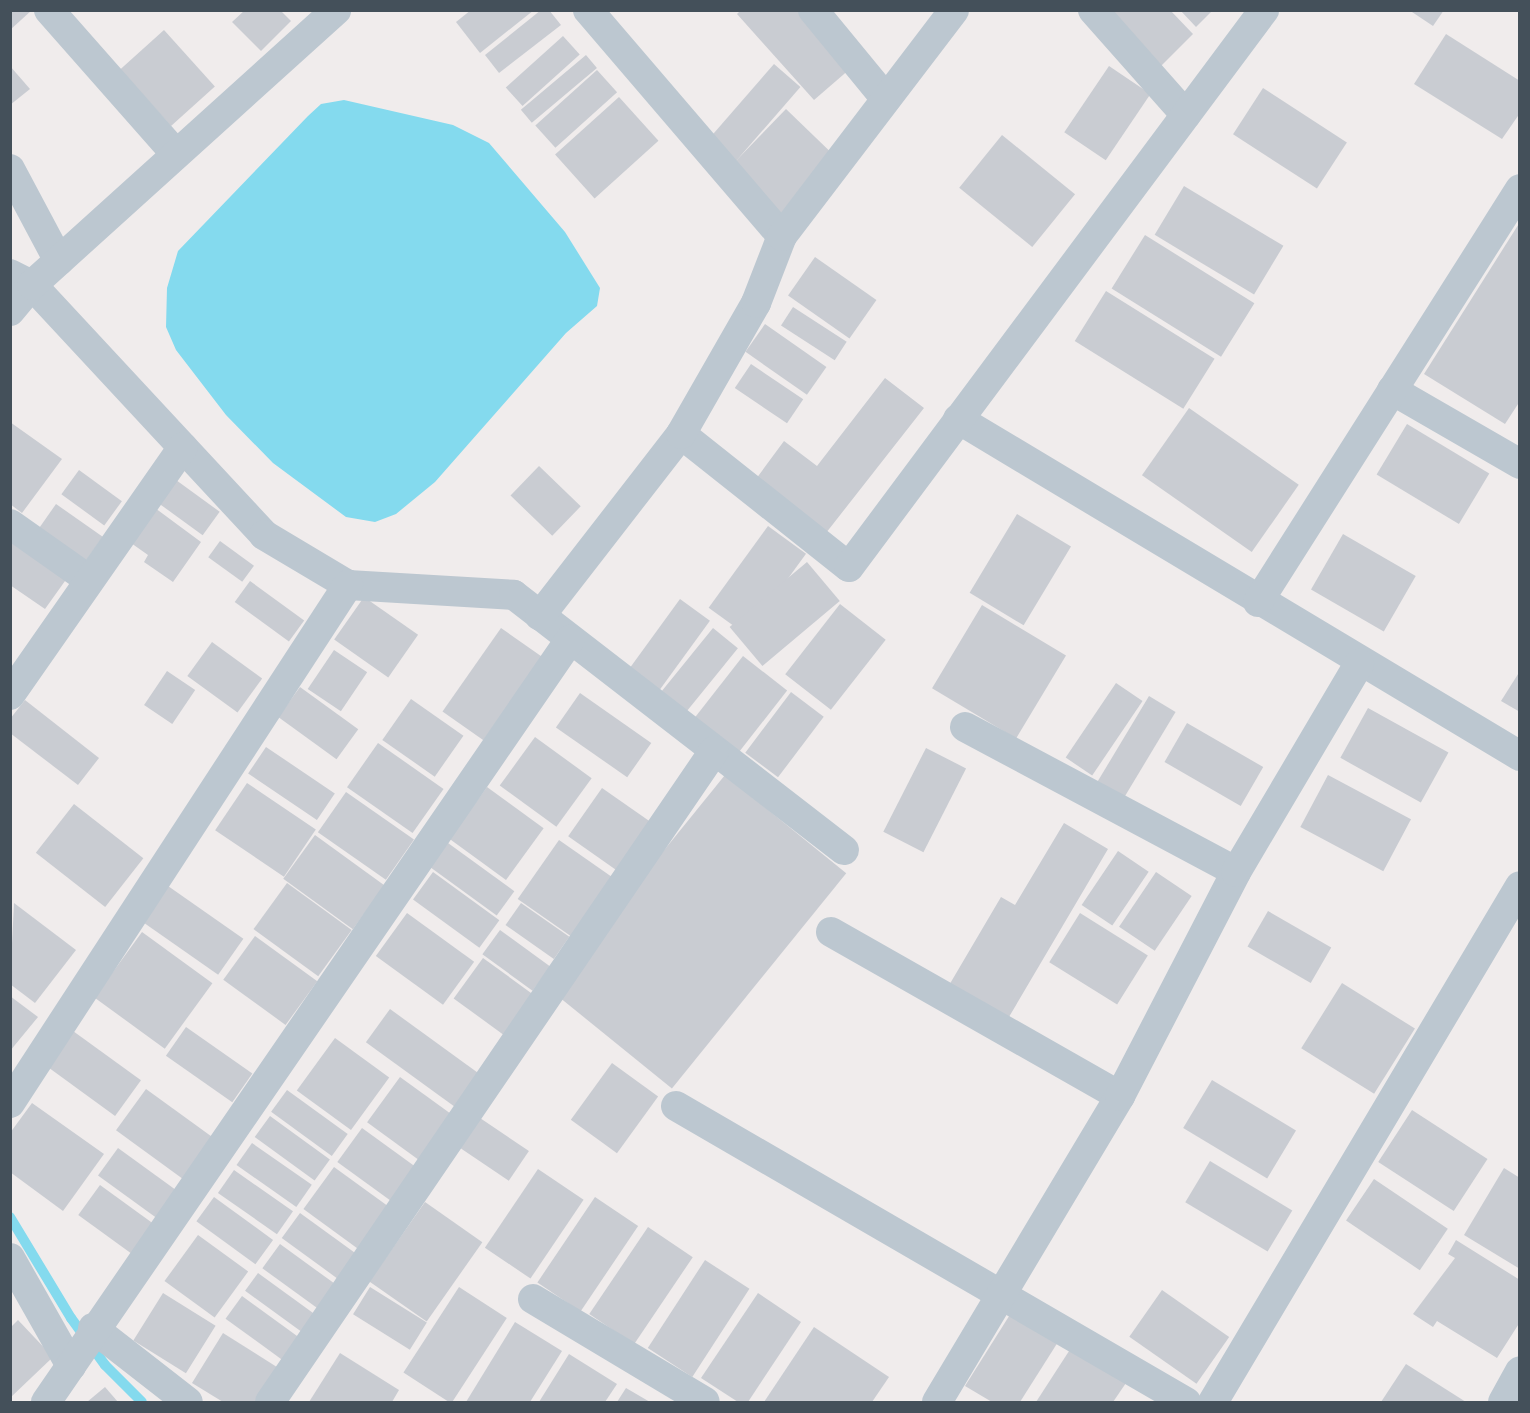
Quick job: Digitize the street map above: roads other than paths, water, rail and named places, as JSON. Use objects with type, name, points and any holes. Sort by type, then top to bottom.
[{"type":"street","points":[[49,10],[176,154]]},
{"type":"street","points":[[588,10],[782,236]]},
{"type":"street","points":[[813,10],[886,99]]},
{"type":"street","points":[[540,616],[681,434],[756,303],[782,236],[954,10]]},
{"type":"street","points":[[1093,10],[1186,115]]},
{"type":"street","points":[[681,434],[849,567],[1264,10]]},
{"type":"street","points":[[10,311],[21,280],[59,261],[322,15]]},
{"type":"street","points":[[10,169],[59,261]]},
{"type":"street","points":[[1258,602],[1520,189]]},
{"type":"street","points":[[21,280],[183,447],[264,535],[348,585],[514,595],[844,850]]},
{"type":"street","points":[[1392,390],[1520,464]]},
{"type":"street","points":[[958,419],[1359,664],[1520,756]]},
{"type":"street","points":[[10,695],[88,579],[183,447]]},
{"type":"street","points":[[10,524],[88,579]]},
{"type":"street","points":[[10,1103],[348,585]]},
{"type":"street","points":[[46,1402],[570,640]]},
{"type":"street","points":[[937,1402],[1120,1096],[1236,872],[1359,664]]},
{"type":"street","points":[[965,727],[1236,872]]},
{"type":"street","points":[[270,1402],[714,751]]},
{"type":"street","points":[[1213,1402],[1520,886]]},
{"type":"street","points":[[831,932],[1120,1096]]},
{"type":"street","points":[[676,1106],[1186,1402]]},
{"type":"street","points":[[10,1258],[82,1347],[188,1402]]},
{"type":"street","points":[[533,1299],[705,1402]]},
{"type":"street","points":[[1503,1402],[1520,1371]]},
{"type":"water","points":[[344,100],[453,125],[489,143],[565,232],[600,288],[597,306],[566,333],[435,482],[396,514],[375,522],[346,517],[273,463],[226,415],[176,350],[166,327],[167,288],[178,251],[321,104]]},
{"type":"waterway","points":[[10,1217],[71,1318],[105,1365],[142,1402]]}]
